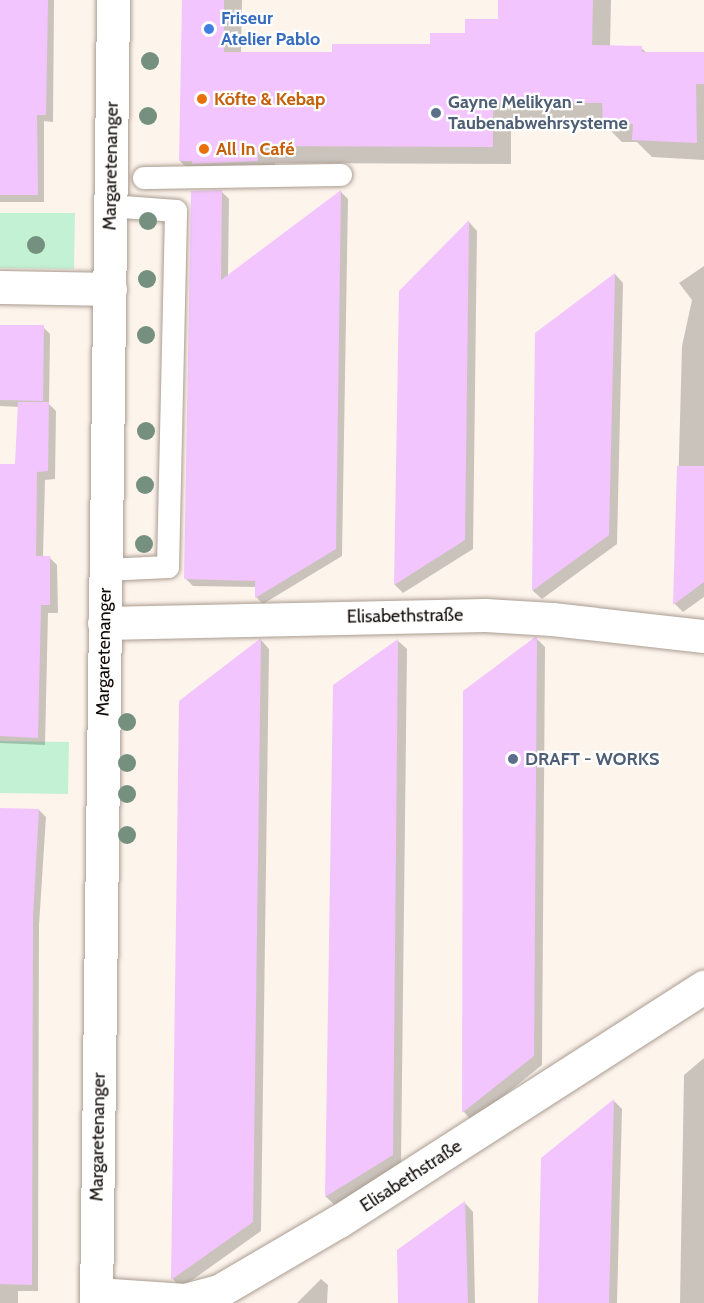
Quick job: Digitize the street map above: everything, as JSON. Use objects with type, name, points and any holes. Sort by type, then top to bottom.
[{"type":"street","name":"Margaretenanger","points":[[96,1299],[113,0]]},
{"type":"street","points":[[0,287],[110,289]]},
{"type":"street","name":"Elisabethstraße","points":[[105,623],[485,615],[552,619],[704,636]]},
{"type":"street","name":"Elisabethstraße","points":[[96,1299],[185,1300],[219,1291],[339,1221],[704,987]]},
{"type":"lane","points":[[144,178],[341,175]]},
{"type":"lane","points":[[105,570],[168,567],[176,222],[176,211],[110,206]]},
{"type":"green space","points":[[0,213],[75,213],[74,269],[0,268]]},
{"type":"green space","points":[[0,741],[69,742],[68,794],[0,793]]},
{"type":"building","points":[[0,0],[48,0],[46,115],[37,115],[38,195],[0,195]]},
{"type":"building","points":[[182,0],[224,0],[224,52],[332,52],[332,44],[430,44],[430,33],[465,33],[465,19],[498,19],[498,0],[593,0],[592,45],[642,46],[642,52],[704,52],[704,84],[696,84],[697,143],[632,140],[633,124],[603,124],[602,103],[493,102],[493,147],[258,146],[258,161],[192,164],[192,161],[179,161]]},
{"type":"building","points":[[222,190],[221,280],[341,190],[336,549],[255,598],[255,581],[184,579],[191,191]]},
{"type":"building","points":[[469,220],[465,540],[394,585],[399,291]]},
{"type":"building","points":[[615,273],[609,535],[532,591],[535,333]]},
{"type":"building","points":[[0,325],[44,325],[43,401],[0,400]]},
{"type":"building","points":[[18,402],[49,402],[48,471],[37,472],[36,556],[50,556],[50,605],[41,605],[38,738],[0,736],[0,464],[15,464]]},
{"type":"building","points":[[677,466],[704,466],[704,582],[673,605]]},
{"type":"building","points":[[537,637],[534,1056],[462,1113],[463,691]]},
{"type":"building","points":[[261,638],[253,1222],[171,1280],[179,701]]},
{"type":"building","points":[[398,639],[393,1155],[325,1197],[333,685]]},
{"type":"building","points":[[0,808],[39,809],[33,917],[32,1285],[0,1284]]},
{"type":"building","points":[[614,1099],[609,1303],[538,1303],[541,1158]]},
{"type":"building","points":[[465,1201],[468,1303],[398,1303],[397,1250]]},
{"type":"place","name":"Friseur Atelier Pablo","points":[[209,29]]},
{"type":"place","name":"Köfte & Kebap","points":[[202,99]]},
{"type":"place","name":"Gayne Melikyan - Taubenabwehrsysteme","points":[[436,113]]},
{"type":"place","name":"All In Café","points":[[204,149]]},
{"type":"place","name":"DRAFT - WORKS","points":[[513,759]]}]
